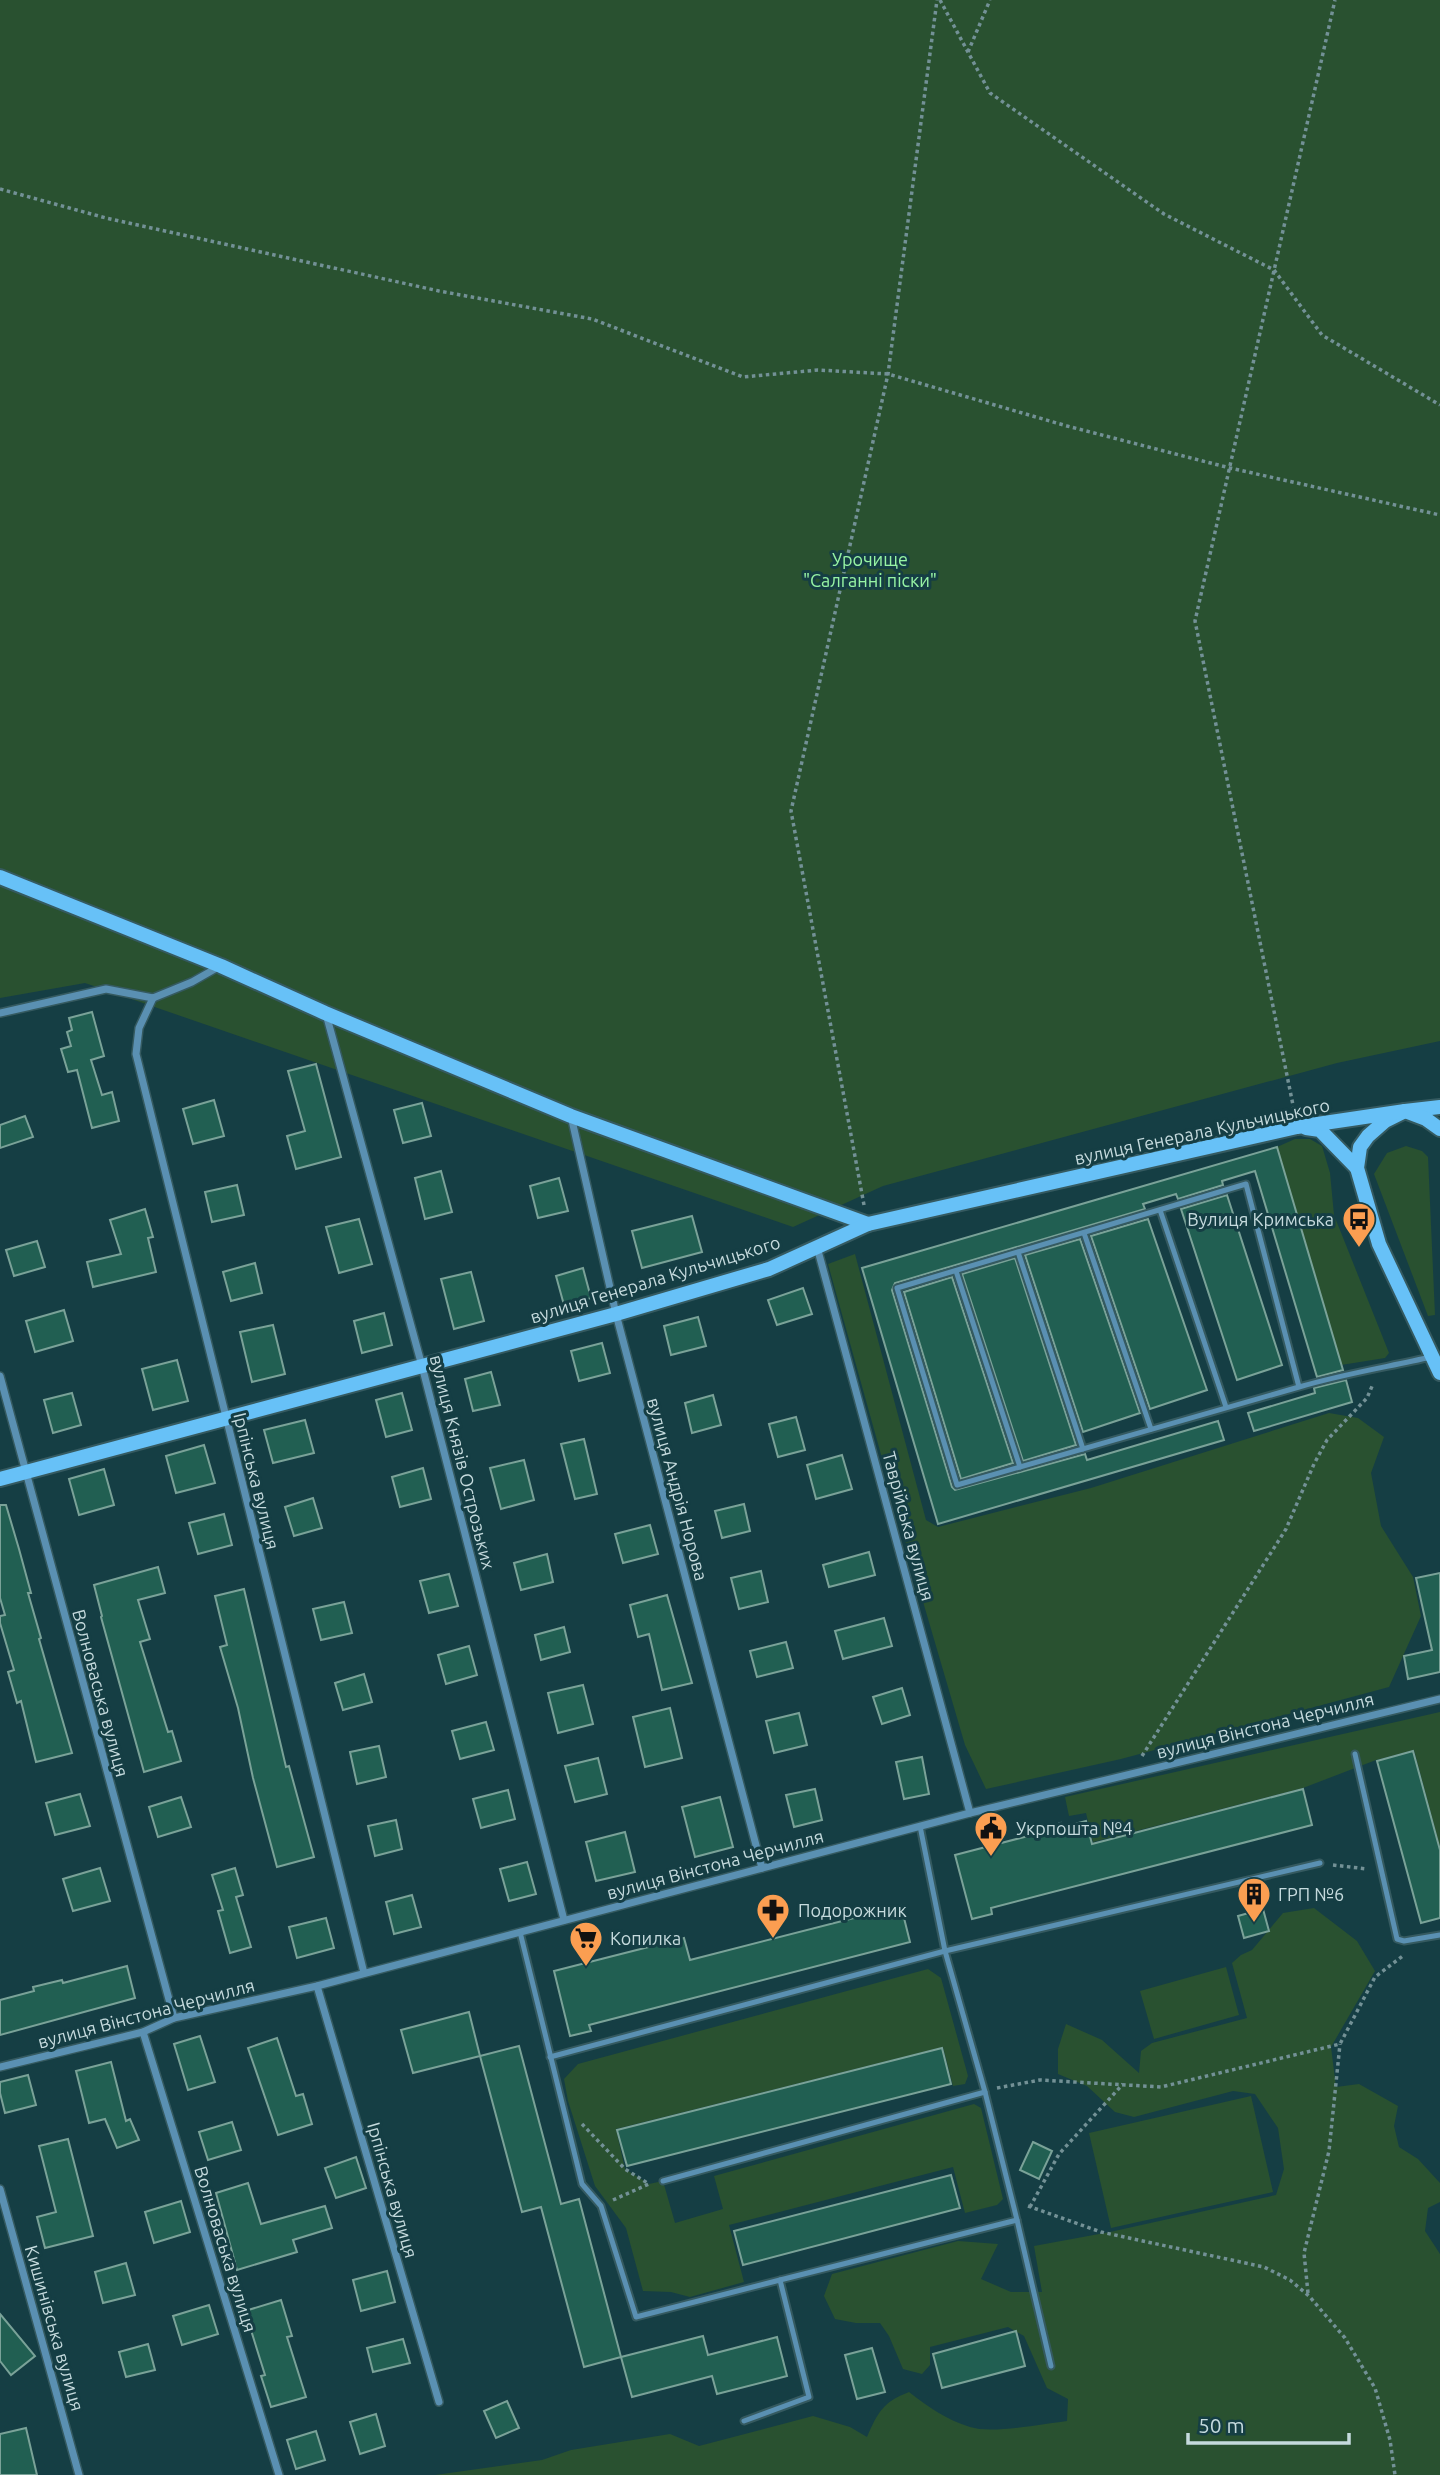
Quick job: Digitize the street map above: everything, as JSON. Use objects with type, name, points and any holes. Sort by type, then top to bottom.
[{"type":"street","points":[[0,877],[221,965],[325,1013],[571,1116],[868,1224]]},
{"type":"street","points":[[0,1013],[106,989],[153,998],[192,982],[221,965]]},
{"type":"street","name":"Ірпінська вулиця","points":[[153,998],[139,1028],[136,1054],[364,1973]]},
{"type":"street","name":"вулиця Князів Острозьких","points":[[325,1013],[422,1366],[564,1920]]},
{"type":"street","name":"вулиця Генерала Кульчицького","points":[[0,1479],[616,1314],[769,1269],[868,1224],[1297,1127],[1440,1107]]},
{"type":"street","points":[[1440,1129],[1426,1119],[1405,1111],[1385,1121],[1368,1136],[1360,1147],[1357,1168],[1379,1244],[1435,1357],[1440,1373]]},
{"type":"street","name":"вулиця Андрія Норова","points":[[571,1116],[616,1314],[762,1868]]},
{"type":"street","points":[[1297,1127],[1320,1130],[1357,1168]]},
{"type":"street","name":"Таврійська вулиця","points":[[817,1247],[970,1812]]},
{"type":"street","name":"Волноваська вулиця","points":[[0,1376],[174,2018]]},
{"type":"street","name":"вулиця Вінстона Черчилля","points":[[0,2067],[143,2032],[174,2018],[317,1986],[970,1812],[1440,1699]]},
{"type":"street","name":"Ірпінська вулиця","points":[[317,1986],[439,2402]]},
{"type":"street","name":"Волноваська вулиця","points":[[143,2032],[279,2475]]},
{"type":"street","name":"Кишинівська вулиця","points":[[0,2189],[79,2475]]},
{"type":"lane","points":[[1299,1387],[1246,1184],[897,1288],[957,1485],[1226,1407],[1299,1387],[1344,1374],[1435,1357]]},
{"type":"lane","points":[[1160,1210],[1226,1407]]},
{"type":"lane","points":[[1084,1233],[1152,1429]]},
{"type":"lane","points":[[1018,1252],[1083,1449]]},
{"type":"lane","points":[[956,1271],[1020,1467]]},
{"type":"lane","points":[[1355,1755],[1397,1939],[1404,1941],[1440,1935]]},
{"type":"lane","points":[[920,1826],[945,1951],[985,2092],[1051,2366]]},
{"type":"lane","points":[[550,2057],[945,1951],[1320,1863]]},
{"type":"lane","points":[[520,1932],[582,2185],[601,2206],[635,2317],[1017,2220]]},
{"type":"lane","points":[[663,2181],[985,2092]]},
{"type":"lane","points":[[744,2421],[809,2397],[780,2280]]},
{"type":"path","points":[[939,0],[990,93],[1164,214],[1274,271],[1322,335],[1440,405]]},
{"type":"path","points":[[868,1224],[791,811],[888,374],[939,0]]},
{"type":"path","points":[[968,52],[990,0]]},
{"type":"path","points":[[1297,1127],[1195,621],[1335,0]]},
{"type":"path","points":[[0,189],[106,218],[439,290],[592,319],[743,377],[818,370],[888,374],[1067,426],[1230,468],[1440,515]]},
{"type":"path","points":[[1131,1774],[1196,1667],[1286,1529],[1327,1440],[1367,1398],[1379,1369]]},
{"type":"path","points":[[986,1841],[987,1846]]},
{"type":"path","points":[[1320,1863],[1380,1870]]},
{"type":"path","points":[[1309,2295],[1304,2253],[1329,2151],[1340,2044],[1375,1977],[1406,1953],[1418,1938]]},
{"type":"path","points":[[985,2092],[1040,2080],[1161,2087],[1340,2044]]},
{"type":"path","points":[[1030,2207],[1059,2154],[1123,2084]]},
{"type":"path","points":[[561,2102],[625,2169],[649,2184]]},
{"type":"path","points":[[601,2206],[649,2184],[663,2181]]},
{"type":"path","points":[[1012,2200],[1101,2232],[1264,2267],[1290,2280],[1309,2295],[1345,2338],[1376,2388],[1390,2440],[1395,2475]]},
{"type":"green space","name":"Урочище \"Салганні піски\"","points":[[0,0],[1440,0],[1440,1041],[1337,1063],[883,1186],[793,1227],[85,983],[0,998]]},
{"type":"green space","points":[[1295,1139],[1310,1139],[1322,1146],[1330,1173],[1334,1215],[1389,1353],[1385,1358],[1341,1365],[1277,1147]]},
{"type":"green space","points":[[1406,1146],[1422,1151],[1428,1157],[1435,1315],[1428,1316],[1374,1174],[1387,1153]]},
{"type":"green space","points":[[855,1254],[926,1520],[938,1527],[1091,1488],[1329,1413],[1358,1418],[1384,1437],[1371,1473],[1381,1526],[1413,1577],[1421,1616],[1389,1687],[1121,1759],[986,1789],[965,1745],[828,1264]]},
{"type":"green space","points":[[1440,1712],[1440,1847],[1414,1750],[1376,1760],[1303,1788],[1093,1842],[1086,1813],[1069,1816],[1065,1797]]},
{"type":"green space","points":[[1314,1908],[1357,1941],[1375,1971],[1331,2047],[1336,2087],[1359,2084],[1398,2106],[1394,2126],[1399,2147],[1418,2159],[1440,2183],[1440,2202],[1428,2208],[1425,2231],[1440,2254],[1440,2475],[435,2475],[542,2460],[571,2450],[670,2434],[699,2446],[813,2416],[850,2427],[867,2437],[882,2409],[909,2392],[946,2417],[979,2429],[1017,2428],[1067,2421],[1068,2399],[1047,2388],[1024,2336],[1008,2327],[930,2347],[930,2365],[922,2374],[903,2369],[889,2336],[880,2323],[856,2323],[835,2319],[824,2296],[832,2274],[958,2241],[998,2244],[981,2279],[1011,2292],[1042,2292],[1034,2246],[1276,2195],[1284,2169],[1278,2128],[1255,2094],[1233,2091],[1134,2117],[1115,2112],[1087,2086],[1058,2074],[1058,2049],[1066,2024],[1102,2040],[1139,2073],[1141,2051],[1152,2043],[1247,2018],[1232,1963],[1252,1950],[1283,1913]]},
{"type":"green space","points":[[1226,1967],[1239,2015],[1154,2039],[1140,1991]]},
{"type":"green space","points":[[928,1969],[941,1978],[968,2076],[965,2084],[953,2086],[943,2047],[616,2129],[625,2169],[649,2184],[663,2181],[675,2223],[723,2209],[714,2176],[974,2104],[981,2108],[1003,2199],[997,2205],[965,2213],[953,2167],[729,2225],[744,2282],[690,2297],[671,2292],[643,2291],[626,2228],[595,2186],[568,2101],[564,2079],[578,2064]]},
{"type":"green space","points":[[1251,2096],[1273,2192],[1111,2228],[1089,2133]]},
{"type":"building","points":[[92,1012],[104,1056],[91,1060],[102,1095],[112,1092],[119,1121],[92,1128],[77,1070],[68,1072],[61,1049],[71,1046],[67,1032],[72,1030],[69,1018]]},
{"type":"building","points":[[316,1064],[341,1157],[296,1169],[287,1136],[305,1131],[288,1071]]},
{"type":"building","points":[[214,1100],[224,1136],[193,1144],[183,1109]]},
{"type":"building","points":[[422,1103],[431,1136],[403,1143],[394,1110]]},
{"type":"building","points":[[25,1116],[33,1137],[0,1148],[0,1125]]},
{"type":"building","points":[[1277,1147],[1343,1370],[1317,1377],[1255,1171],[1222,1181],[1223,1185],[1178,1199],[1176,1194],[1143,1204],[1145,1209],[895,1283],[892,1290],[955,1490],[1085,1454],[1087,1460],[1218,1421],[1224,1440],[938,1524],[862,1268]]},
{"type":"building","points":[[441,1171],[452,1212],[425,1219],[415,1178]]},
{"type":"building","points":[[559,1178],[568,1211],[538,1218],[530,1186]]},
{"type":"building","points":[[237,1185],[244,1215],[212,1222],[205,1192]]},
{"type":"building","points":[[1227,1195],[1282,1365],[1237,1380],[1181,1209]]},
{"type":"building","points":[[145,1209],[153,1237],[148,1238],[156,1272],[93,1287],[87,1262],[121,1254],[110,1220]]},
{"type":"building","points":[[692,1216],[702,1252],[642,1268],[632,1231]]},
{"type":"building","points":[[359,1219],[372,1264],[339,1273],[326,1227]]},
{"type":"building","points":[[1148,1219],[1207,1390],[1150,1409],[1091,1236]]},
{"type":"building","points":[[1080,1239],[1140,1413],[1083,1432],[1025,1255]]},
{"type":"building","points":[[37,1241],[45,1267],[14,1276],[6,1250]]},
{"type":"building","points":[[1015,1258],[1076,1445],[1023,1461],[962,1274]]},
{"type":"building","points":[[255,1263],[262,1293],[231,1301],[223,1272]]},
{"type":"building","points":[[583,1268],[591,1298],[564,1305],[556,1276]]},
{"type":"building","points":[[471,1272],[484,1321],[454,1329],[441,1279]]},
{"type":"building","points":[[952,1277],[1013,1463],[961,1479],[904,1292]]},
{"type":"building","points":[[803,1288],[812,1314],[777,1325],[768,1300]]},
{"type":"building","points":[[64,1310],[73,1341],[35,1352],[26,1321]]},
{"type":"building","points":[[384,1313],[392,1345],[362,1353],[354,1321]]},
{"type":"building","points":[[698,1317],[706,1346],[671,1355],[664,1326]]},
{"type":"building","points":[[273,1325],[285,1374],[252,1382],[240,1332]]},
{"type":"building","points":[[602,1343],[610,1373],[579,1381],[571,1351]]},
{"type":"building","points":[[177,1360],[188,1401],[153,1410],[142,1369]]},
{"type":"building","points":[[491,1372],[500,1405],[473,1411],[465,1379]]},
{"type":"building","points":[[1346,1380],[1352,1402],[1254,1431],[1248,1413],[1315,1393],[1314,1388]]},
{"type":"building","points":[[72,1393],[81,1425],[53,1433],[44,1400]]},
{"type":"building","points":[[402,1393],[412,1430],[386,1437],[376,1400]]},
{"type":"building","points":[[713,1395],[721,1425],[692,1433],[685,1403]]},
{"type":"building","points":[[796,1417],[805,1450],[778,1457],[769,1424]]},
{"type":"building","points":[[305,1420],[314,1453],[273,1463],[264,1430]]},
{"type":"building","points":[[584,1439],[597,1494],[575,1499],[561,1444]]},
{"type":"building","points":[[204,1445],[215,1483],[176,1493],[166,1456]]},
{"type":"building","points":[[842,1455],[852,1489],[816,1499],[807,1465]]},
{"type":"building","points":[[524,1460],[534,1500],[501,1509],[490,1468]]},
{"type":"building","points":[[423,1468],[431,1499],[400,1507],[392,1477]]},
{"type":"building","points":[[104,1469],[114,1505],[79,1515],[69,1479]]},
{"type":"building","points":[[313,1498],[322,1528],[294,1536],[285,1507]]},
{"type":"building","points":[[744,1504],[750,1531],[722,1538],[715,1511]]},
{"type":"building","points":[[0,1505],[6,1505],[19,1549],[41,1638],[39,1639],[72,1753],[36,1762],[21,1701],[17,1703],[8,1672],[14,1670],[0,1623],[0,1616],[5,1615],[0,1598]]},
{"type":"building","points":[[224,1514],[232,1545],[198,1554],[189,1523]]},
{"type":"building","points":[[650,1525],[658,1554],[623,1563],[615,1534]]},
{"type":"building","points":[[869,1552],[875,1575],[829,1587],[823,1565]]},
{"type":"building","points":[[547,1554],[553,1582],[521,1590],[514,1563]]},
{"type":"building","points":[[158,1567],[165,1593],[138,1600],[150,1639],[140,1642],[168,1732],[172,1731],[181,1761],[144,1772],[94,1585]]},
{"type":"building","points":[[761,1571],[768,1602],[739,1609],[731,1578]]},
{"type":"building","points":[[1440,1573],[1440,1672],[1408,1679],[1404,1656],[1432,1650],[1416,1578]]},
{"type":"building","points":[[449,1574],[458,1606],[429,1613],[420,1581]]},
{"type":"building","points":[[244,1589],[286,1767],[289,1766],[314,1857],[277,1867],[253,1778],[238,1708],[220,1647],[227,1645],[215,1596]]},
{"type":"building","points":[[667,1595],[692,1683],[662,1690],[649,1634],[638,1637],[630,1605]]},
{"type":"building","points":[[344,1602],[352,1633],[321,1640],[313,1609]]},
{"type":"building","points":[[884,1618],[892,1646],[843,1659],[835,1631]]},
{"type":"building","points":[[564,1627],[570,1652],[541,1660],[535,1635]]},
{"type":"building","points":[[786,1642],[793,1668],[757,1677],[750,1651]]},
{"type":"building","points":[[469,1646],[477,1675],[446,1684],[438,1655]]},
{"type":"building","points":[[364,1674],[372,1702],[343,1710],[335,1683]]},
{"type":"building","points":[[583,1685],[593,1724],[558,1733],[548,1693]]},
{"type":"building","points":[[902,1688],[910,1715],[882,1724],[873,1697]]},
{"type":"building","points":[[670,1708],[682,1758],[645,1767],[633,1717]]},
{"type":"building","points":[[799,1713],[807,1745],[774,1753],[766,1721]]},
{"type":"building","points":[[486,1722],[494,1750],[460,1759],[452,1731]]},
{"type":"building","points":[[379,1746],[386,1777],[357,1784],[350,1752]]},
{"type":"building","points":[[1413,1751],[1440,1850],[1440,1918],[1421,1923],[1377,1761]]},
{"type":"building","points":[[922,1757],[929,1794],[904,1799],[896,1762]]},
{"type":"building","points":[[598,1758],[607,1794],[575,1802],[565,1766]]},
{"type":"building","points":[[815,1789],[822,1820],[794,1827],[786,1795]]},
{"type":"building","points":[[1303,1789],[1312,1825],[991,1908],[992,1914],[972,1919],[955,1855],[1086,1821],[1092,1844]]},
{"type":"building","points":[[508,1790],[515,1819],[481,1828],[473,1799]]},
{"type":"building","points":[[80,1794],[90,1826],[55,1835],[46,1803]]},
{"type":"building","points":[[181,1797],[191,1827],[158,1837],[149,1807]]},
{"type":"building","points":[[720,1797],[733,1847],[695,1857],[682,1807]]},
{"type":"building","points":[[396,1820],[402,1849],[375,1856],[368,1826]]},
{"type":"building","points":[[625,1832],[635,1872],[596,1881],[586,1842]]},
{"type":"building","points":[[527,1862],[536,1894],[509,1901],[500,1869]]},
{"type":"building","points":[[100,1868],[110,1901],[73,1911],[63,1879]]},
{"type":"building","points":[[235,1868],[243,1895],[236,1897],[251,1947],[230,1953],[218,1911],[223,1910],[212,1875]]},
{"type":"building","points":[[412,1895],[421,1927],[394,1934],[386,1902]]},
{"type":"building","points":[[901,1906],[910,1942],[589,2025],[591,2031],[570,2036],[554,1971],[684,1938],[690,1960]]},
{"type":"building","name":"ГРП №6","points":[[1263,1909],[1269,1931],[1244,1938],[1238,1916]]},
{"type":"building","points":[[326,1918],[334,1948],[297,1958],[289,1927]]},
{"type":"building","points":[[127,1966],[135,1998],[0,2035],[0,2000],[34,1991],[33,1987],[62,1980],[63,1983]]},
{"type":"building","points":[[469,2012],[480,2056],[413,2073],[401,2030]]},
{"type":"building","points":[[200,2036],[215,2082],[188,2090],[174,2044]]},
{"type":"building","points":[[277,2038],[296,2096],[303,2094],[312,2124],[278,2135],[248,2048]]},
{"type":"building","points":[[519,2046],[561,2204],[579,2199],[621,2357],[584,2367],[541,2207],[522,2212],[480,2056]]},
{"type":"building","points":[[942,2048],[951,2084],[627,2166],[617,2130]]},
{"type":"building","points":[[111,2062],[126,2121],[130,2119],[139,2140],[117,2148],[105,2119],[89,2123],[76,2071]]},
{"type":"building","points":[[28,2075],[36,2105],[5,2113],[0,2082]]},
{"type":"building","points":[[232,2122],[241,2150],[208,2160],[199,2132]]},
{"type":"building","points":[[68,2139],[93,2236],[45,2248],[37,2217],[56,2212],[39,2146]]},
{"type":"building","points":[[1033,2142],[1052,2151],[1039,2179],[1020,2170]]},
{"type":"building","points":[[356,2157],[366,2188],[336,2198],[325,2168]]},
{"type":"building","points":[[951,2175],[960,2208],[743,2265],[734,2231]]},
{"type":"building","points":[[248,2183],[261,2224],[325,2206],[332,2228],[293,2240],[297,2252],[237,2270],[216,2193]]},
{"type":"building","points":[[181,2201],[190,2232],[154,2243],[145,2212]]},
{"type":"building","points":[[126,2263],[135,2295],[103,2303],[95,2272]]},
{"type":"building","points":[[387,2271],[395,2302],[361,2311],[353,2280]]},
{"type":"building","points":[[281,2300],[292,2336],[287,2337],[306,2397],[271,2407],[261,2376],[265,2375],[245,2311]]},
{"type":"building","points":[[209,2305],[218,2334],[182,2345],[173,2316]]},
{"type":"building","points":[[0,2314],[35,2356],[11,2375],[0,2361]]},
{"type":"building","points":[[1016,2331],[1025,2366],[942,2388],[933,2354]]},
{"type":"building","points":[[703,2336],[708,2355],[777,2337],[787,2376],[717,2394],[712,2376],[632,2397],[621,2357]]},
{"type":"building","points":[[403,2339],[410,2363],[373,2372],[367,2348]]},
{"type":"building","points":[[148,2344],[155,2370],[126,2377],[119,2352]]},
{"type":"building","points":[[872,2348],[885,2392],[857,2399],[845,2355]]},
{"type":"building","points":[[507,2401],[519,2428],[496,2438],[484,2411]]},
{"type":"building","points":[[376,2414],[385,2446],[360,2454],[350,2422]]},
{"type":"building","points":[[26,2428],[37,2475],[0,2475],[0,2434]]},
{"type":"building","points":[[316,2431],[325,2460],[296,2469],[287,2440]]},
{"type":"place","name":"Вулиця Кримська","points":[[1359,1249]]},
{"type":"place","name":"Укрпошта №4","points":[[991,1858]]},
{"type":"place","name":"ГРП №6","points":[[1254,1924]]},
{"type":"place","name":"Подорожник","points":[[773,1940]]},
{"type":"place","name":"Копилка","points":[[586,1968]]}]
